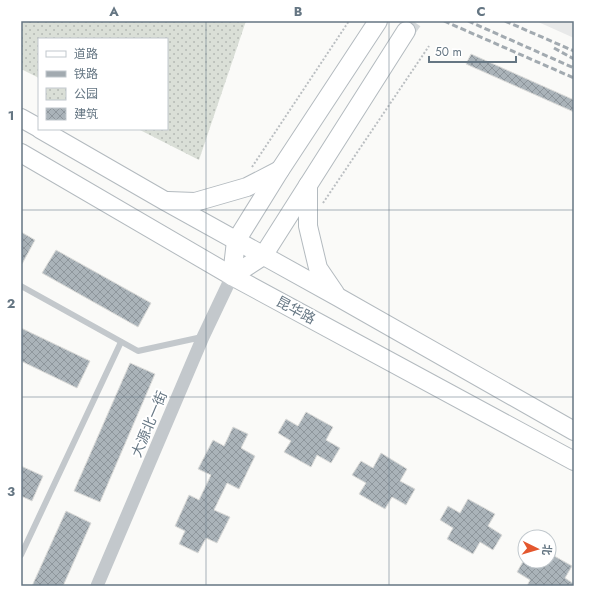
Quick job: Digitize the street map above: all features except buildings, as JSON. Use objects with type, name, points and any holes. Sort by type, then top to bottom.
[{"type":"main road","points":[[232,276],[236,241],[280,170],[378,21]]},
{"type":"main road","points":[[232,276],[263,256],[406,31]]},
{"type":"main road","points":[[21,118],[38,128]]},
{"type":"main road","points":[[42,130],[574,431]]},
{"type":"main road","name":"昆华路","points":[[21,153],[232,276],[574,461]]},
{"type":"main road","points":[[165,201],[195,202],[247,187],[280,170]]},
{"type":"main road","points":[[308,185],[308,226],[318,268],[338,297]]},
{"type":"street","name":"大源北一街","points":[[97,586],[204,337],[232,276]]},
{"type":"lane","points":[[21,286],[138,351],[204,337]]},
{"type":"lane","points":[[21,555],[121,342]]},
{"type":"path","points":[[250,170],[349,21]]},
{"type":"path","points":[[321,207],[429,46]]},
{"type":"shaded area","points":[[536,21],[574,21],[574,38]]},
{"type":"green space","points":[[21,21],[246,21],[199,160],[140,130],[168,130],[168,38],[38,38],[38,78],[21,69]]},
{"type":"tunnel","points":[[406,31],[413,21]]},
{"type":"railway","points":[[444,21],[574,78]]},
{"type":"railway","points":[[468,21],[574,68]]},
{"type":"railway","points":[[505,21],[574,51]]},
{"type":"railway","points":[[554,48],[574,59]]}]
